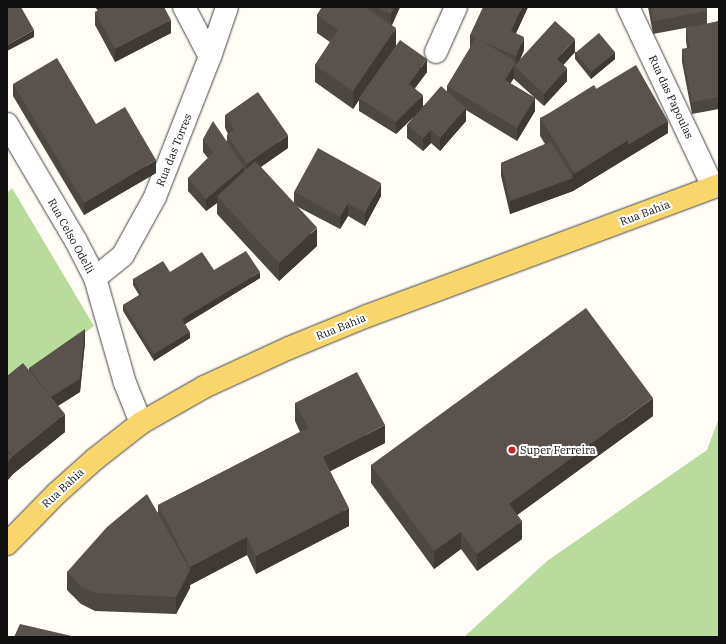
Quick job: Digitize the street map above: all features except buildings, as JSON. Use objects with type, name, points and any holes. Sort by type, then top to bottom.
[{"type":"main road","name":"Rua Bahia","points":[[7,544],[57,493],[95,459],[142,423],[204,387],[289,348],[394,306],[716,186]]},
{"type":"street","points":[[184,7],[210,57]]},
{"type":"street","name":"Rua das Torres","points":[[95,278],[123,254],[155,197],[210,57],[227,7]]},
{"type":"street","points":[[436,52],[456,7]]},
{"type":"street","name":"Rua das Papoulas","points":[[628,7],[716,186]]},
{"type":"street","name":"Rua Celso Odelli","points":[[7,124],[76,241],[95,278],[125,383],[142,423]]},
{"type":"green space","points":[[12,188],[94,326],[31,373],[7,387],[7,193]]},
{"type":"green space","points":[[719,418],[719,637],[464,637],[547,561],[707,450]]},
{"type":"place","name":"Super Ferreira","points":[[512,450]]}]
